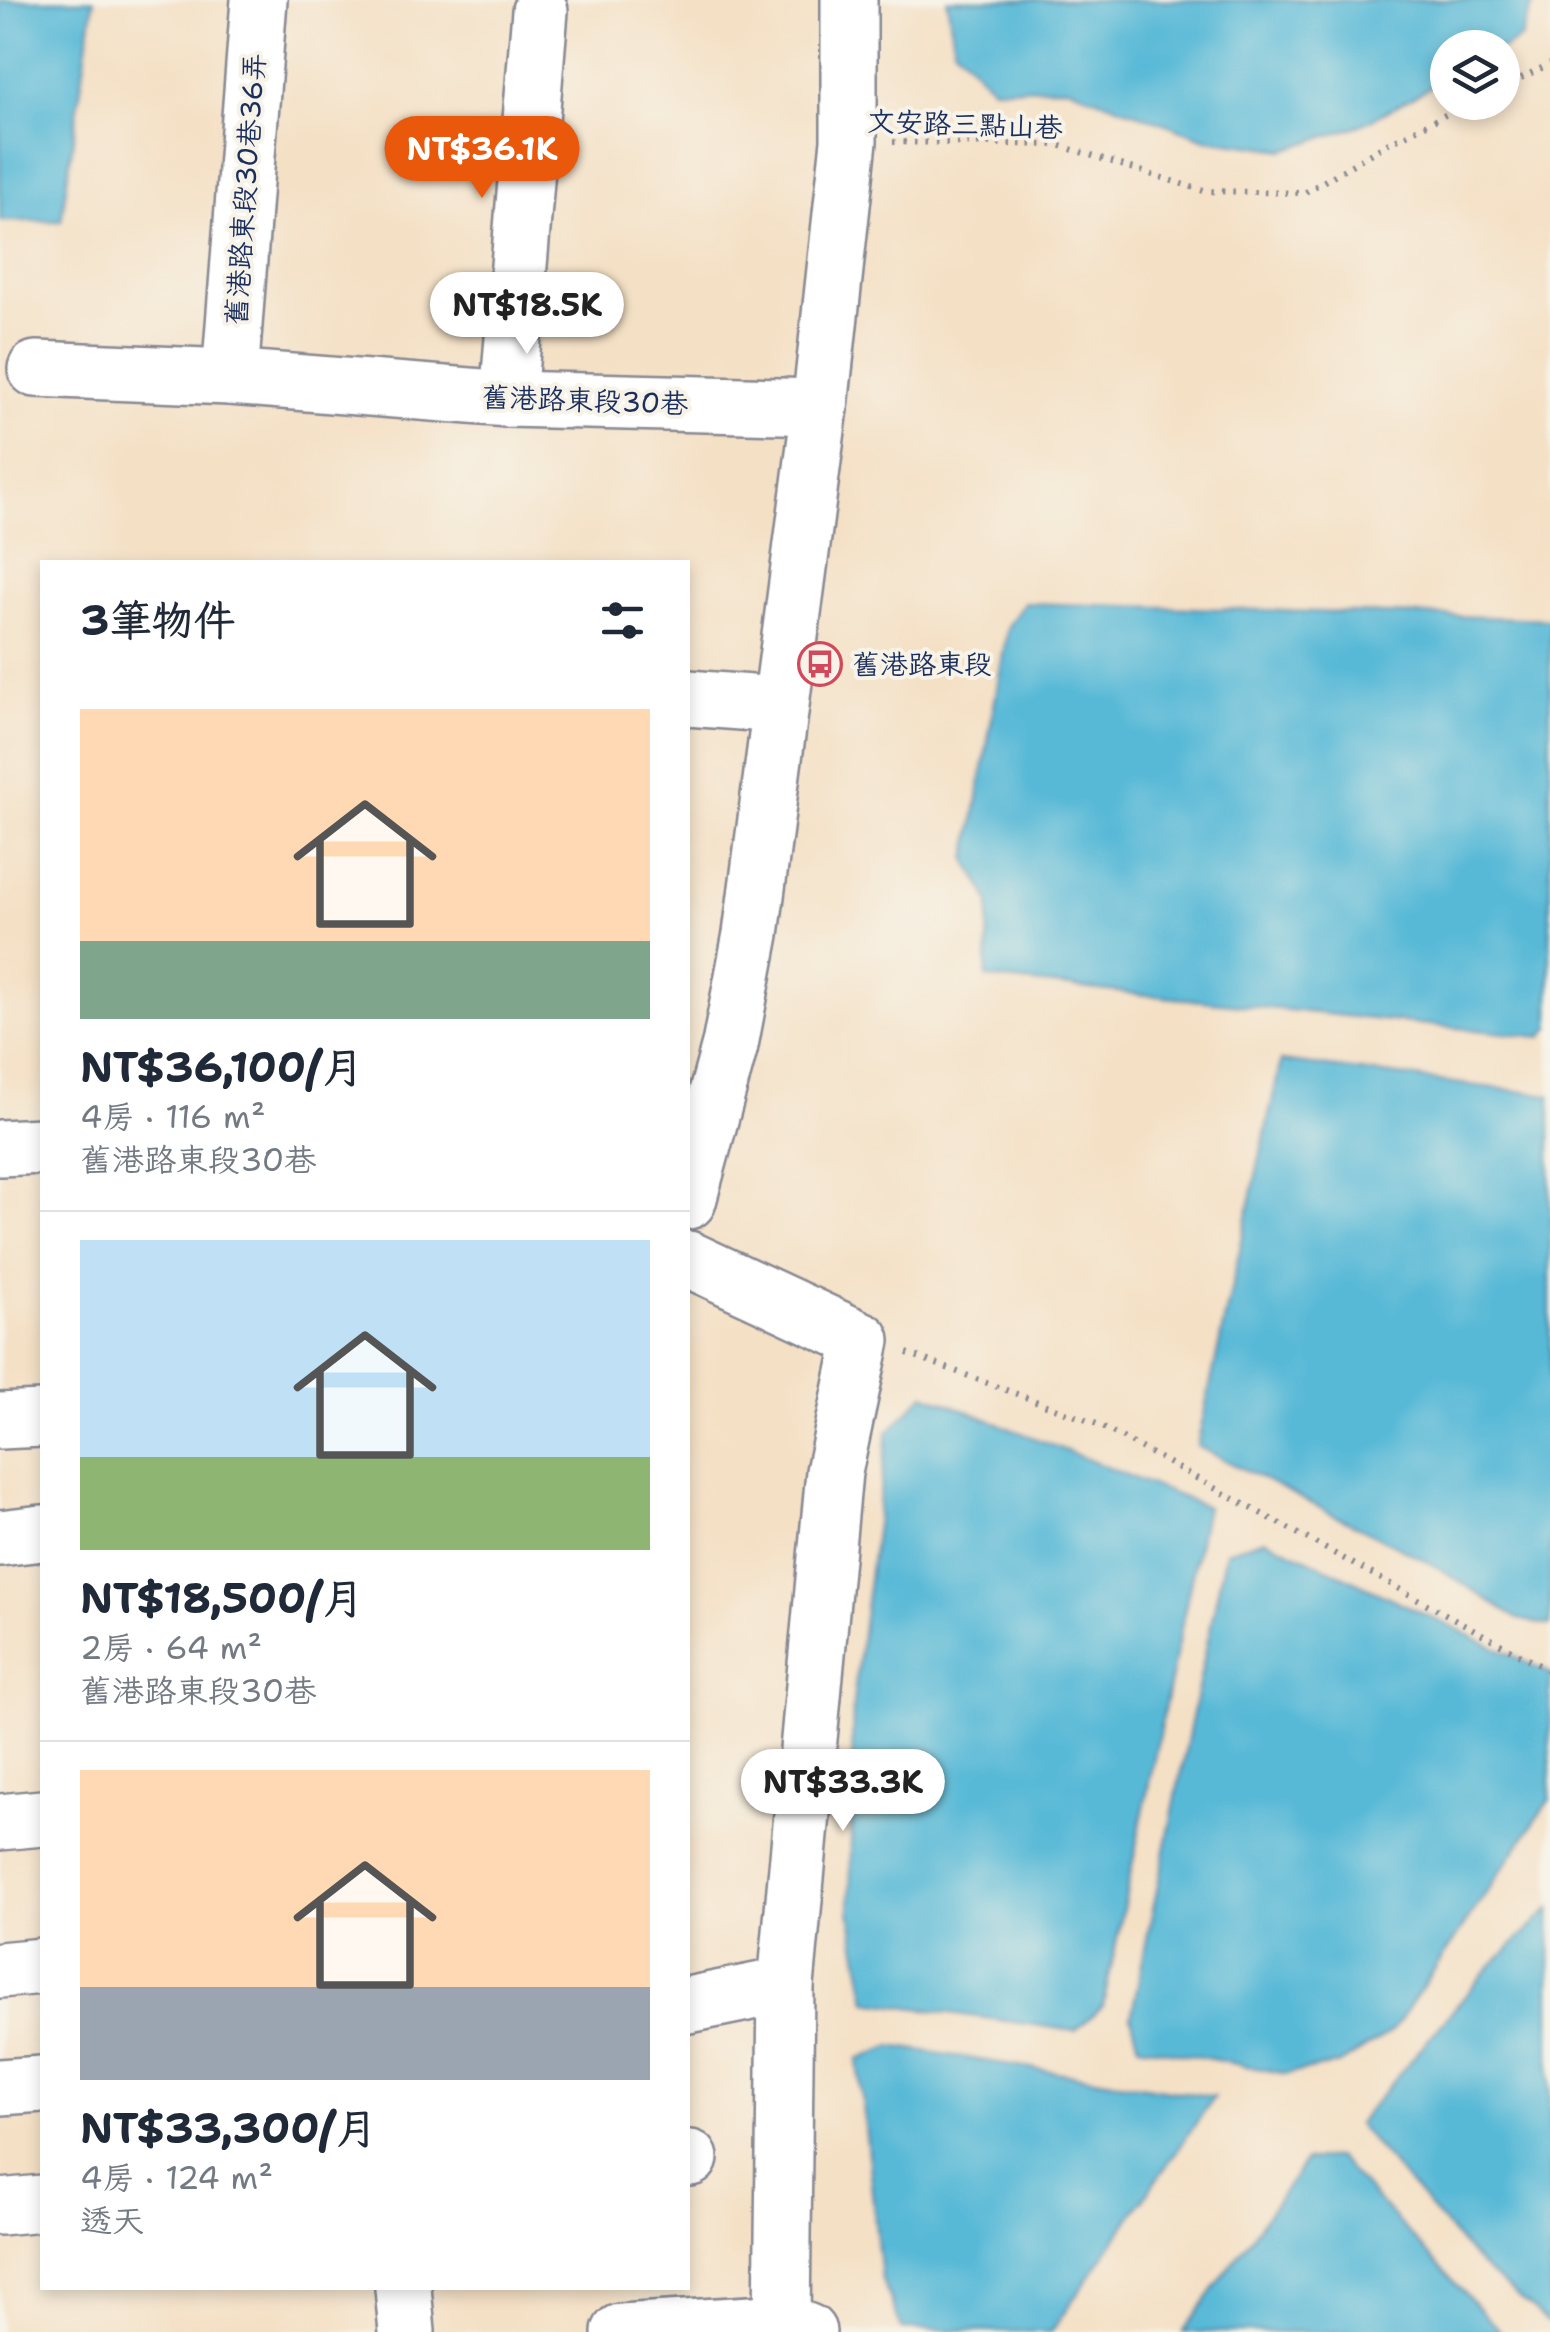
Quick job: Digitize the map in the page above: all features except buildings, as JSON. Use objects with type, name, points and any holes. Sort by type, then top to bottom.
[{"type":"street","name":"舊港路東段30巷36弄","points":[[230,377],[259,0]]},
{"type":"street","points":[[690,1186],[697,1137],[730,1045],[751,934],[820,407],[848,142],[850,0]]},
{"type":"street","points":[[508,399],[540,11]]},
{"type":"street","name":"舊港路東段30巷","points":[[36,368],[230,377],[508,399],[820,407]]},
{"type":"street","points":[[690,698],[778,706]]},
{"type":"street","points":[[0,1148],[40,1146]]},
{"type":"street","points":[[620,2332],[795,2327],[786,1984],[834,1472],[862,1340],[690,1260]]},
{"type":"street","points":[[0,1421],[40,1419]]},
{"type":"street","points":[[0,1538],[40,1532]]},
{"type":"street","points":[[0,1822],[40,1818]]},
{"type":"street","points":[[0,1970],[40,1966]]},
{"type":"street","points":[[690,2005],[786,1984]]},
{"type":"street","points":[[0,2086],[40,2084]]},
{"type":"street","points":[[0,2207],[40,2204]]},
{"type":"street","points":[[404,2290],[407,2332]]},
{"type":"path","points":[[1520,78],[1550,64]]},
{"type":"path","name":"文安路三點山巷","points":[[848,142],[1058,145],[1204,191],[1304,193],[1435,120]]},
{"type":"path","points":[[862,1340],[1097,1424],[1550,1671]]},
{"type":"water","points":[[0,0],[94,0],[61,221],[0,221]]},
{"type":"water","points":[[947,0],[1533,0],[1520,39],[1520,30],[1430,30],[1430,87],[1361,125],[1284,150],[1206,139],[1067,87],[993,88],[954,47]]},
{"type":"water","points":[[1024,603],[1550,619],[1550,1028],[1541,1037],[986,978],[990,902],[967,860],[1008,626]]},
{"type":"water","points":[[1281,1061],[1550,1095],[1550,1626],[1518,1619],[1434,1565],[1197,1446]]},
{"type":"water","points":[[925,1394],[1206,1507],[1103,2006],[1075,2031],[867,2001],[850,1912],[853,1702],[888,1432]]},
{"type":"water","points":[[1265,1539],[1550,1673],[1550,1799],[1393,2030],[1340,2064],[1287,2074],[1139,2045],[1131,2017],[1226,1551]]},
{"type":"water","points":[[1550,1909],[1550,2324],[1479,2264],[1357,2124],[1486,1971]]},
{"type":"water","points":[[892,2046],[1214,2097],[1051,2332],[902,2329],[881,2277],[858,2060]]},
{"type":"water","points":[[1337,2157],[1501,2332],[1183,2332],[1306,2160]]},
{"type":"place","name":"舊港路東段","points":[[820,664]]}]
